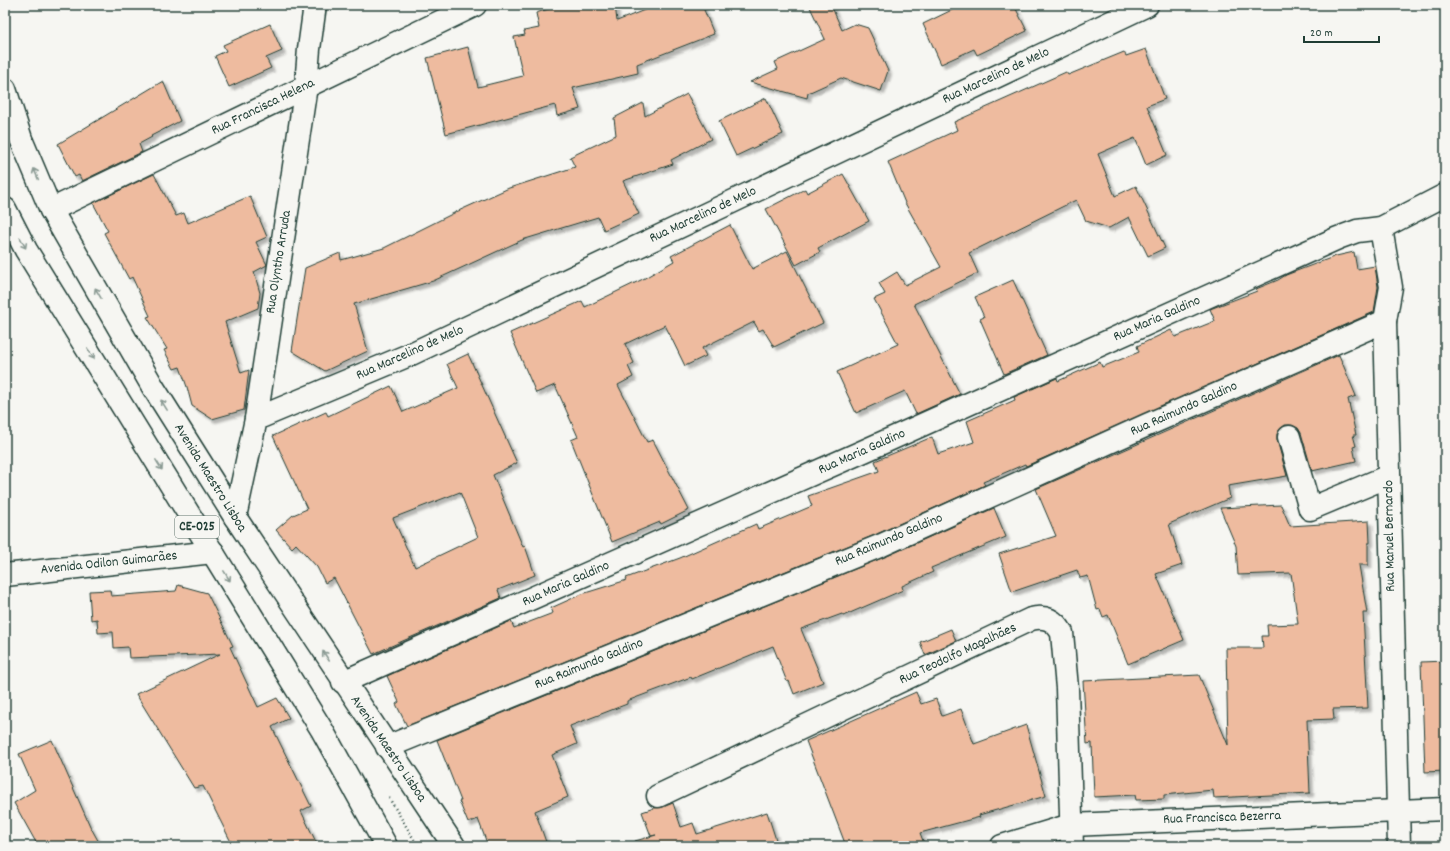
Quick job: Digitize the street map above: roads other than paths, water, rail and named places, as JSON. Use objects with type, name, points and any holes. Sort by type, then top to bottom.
[{"type":"main road","name":"Rua Olyntho Arruda","points":[[234,517],[256,419],[306,86],[308,49],[315,5]]},
{"type":"main road","name":"Rua Francisca Helena","points":[[51,210],[475,5]]},
{"type":"main road","name":"Rua Marcelino de Melo","points":[[256,419],[409,355],[1148,5]]},
{"type":"main road","name":"Avenida Maestro Lisboa","points":[[5,89],[21,139],[51,210],[149,380],[234,517],[454,846]]},
{"type":"main road","points":[[1381,228],[1445,195]]},
{"type":"main road","name":"CE-025","points":[[5,209],[26,250],[322,730],[386,846]]},
{"type":"main road","name":"Rua Manuel Bernardo","points":[[1381,228],[1391,287],[1385,321],[1399,846]]},
{"type":"main road","name":"Rua Maria Galdino","points":[[343,682],[871,448],[1338,238],[1357,231],[1381,228]]},
{"type":"main road","name":"Rua Raimundo Galdino","points":[[387,747],[882,545],[1154,422],[1385,321]]},
{"type":"main road","points":[[1289,436],[1310,509],[1389,476]]},
{"type":"main road","name":"Avenida Odilon Guimarães","points":[[5,574],[213,552]]},
{"type":"main road","name":"Rua Teodolfo Magalhães","points":[[658,796],[835,711],[1031,619],[1041,616],[1050,619],[1059,626],[1062,633],[1068,688],[1072,846]]},
{"type":"main road","name":"Rua Francisca Bezerra","points":[[1002,846],[1071,824],[1445,809]]}]
